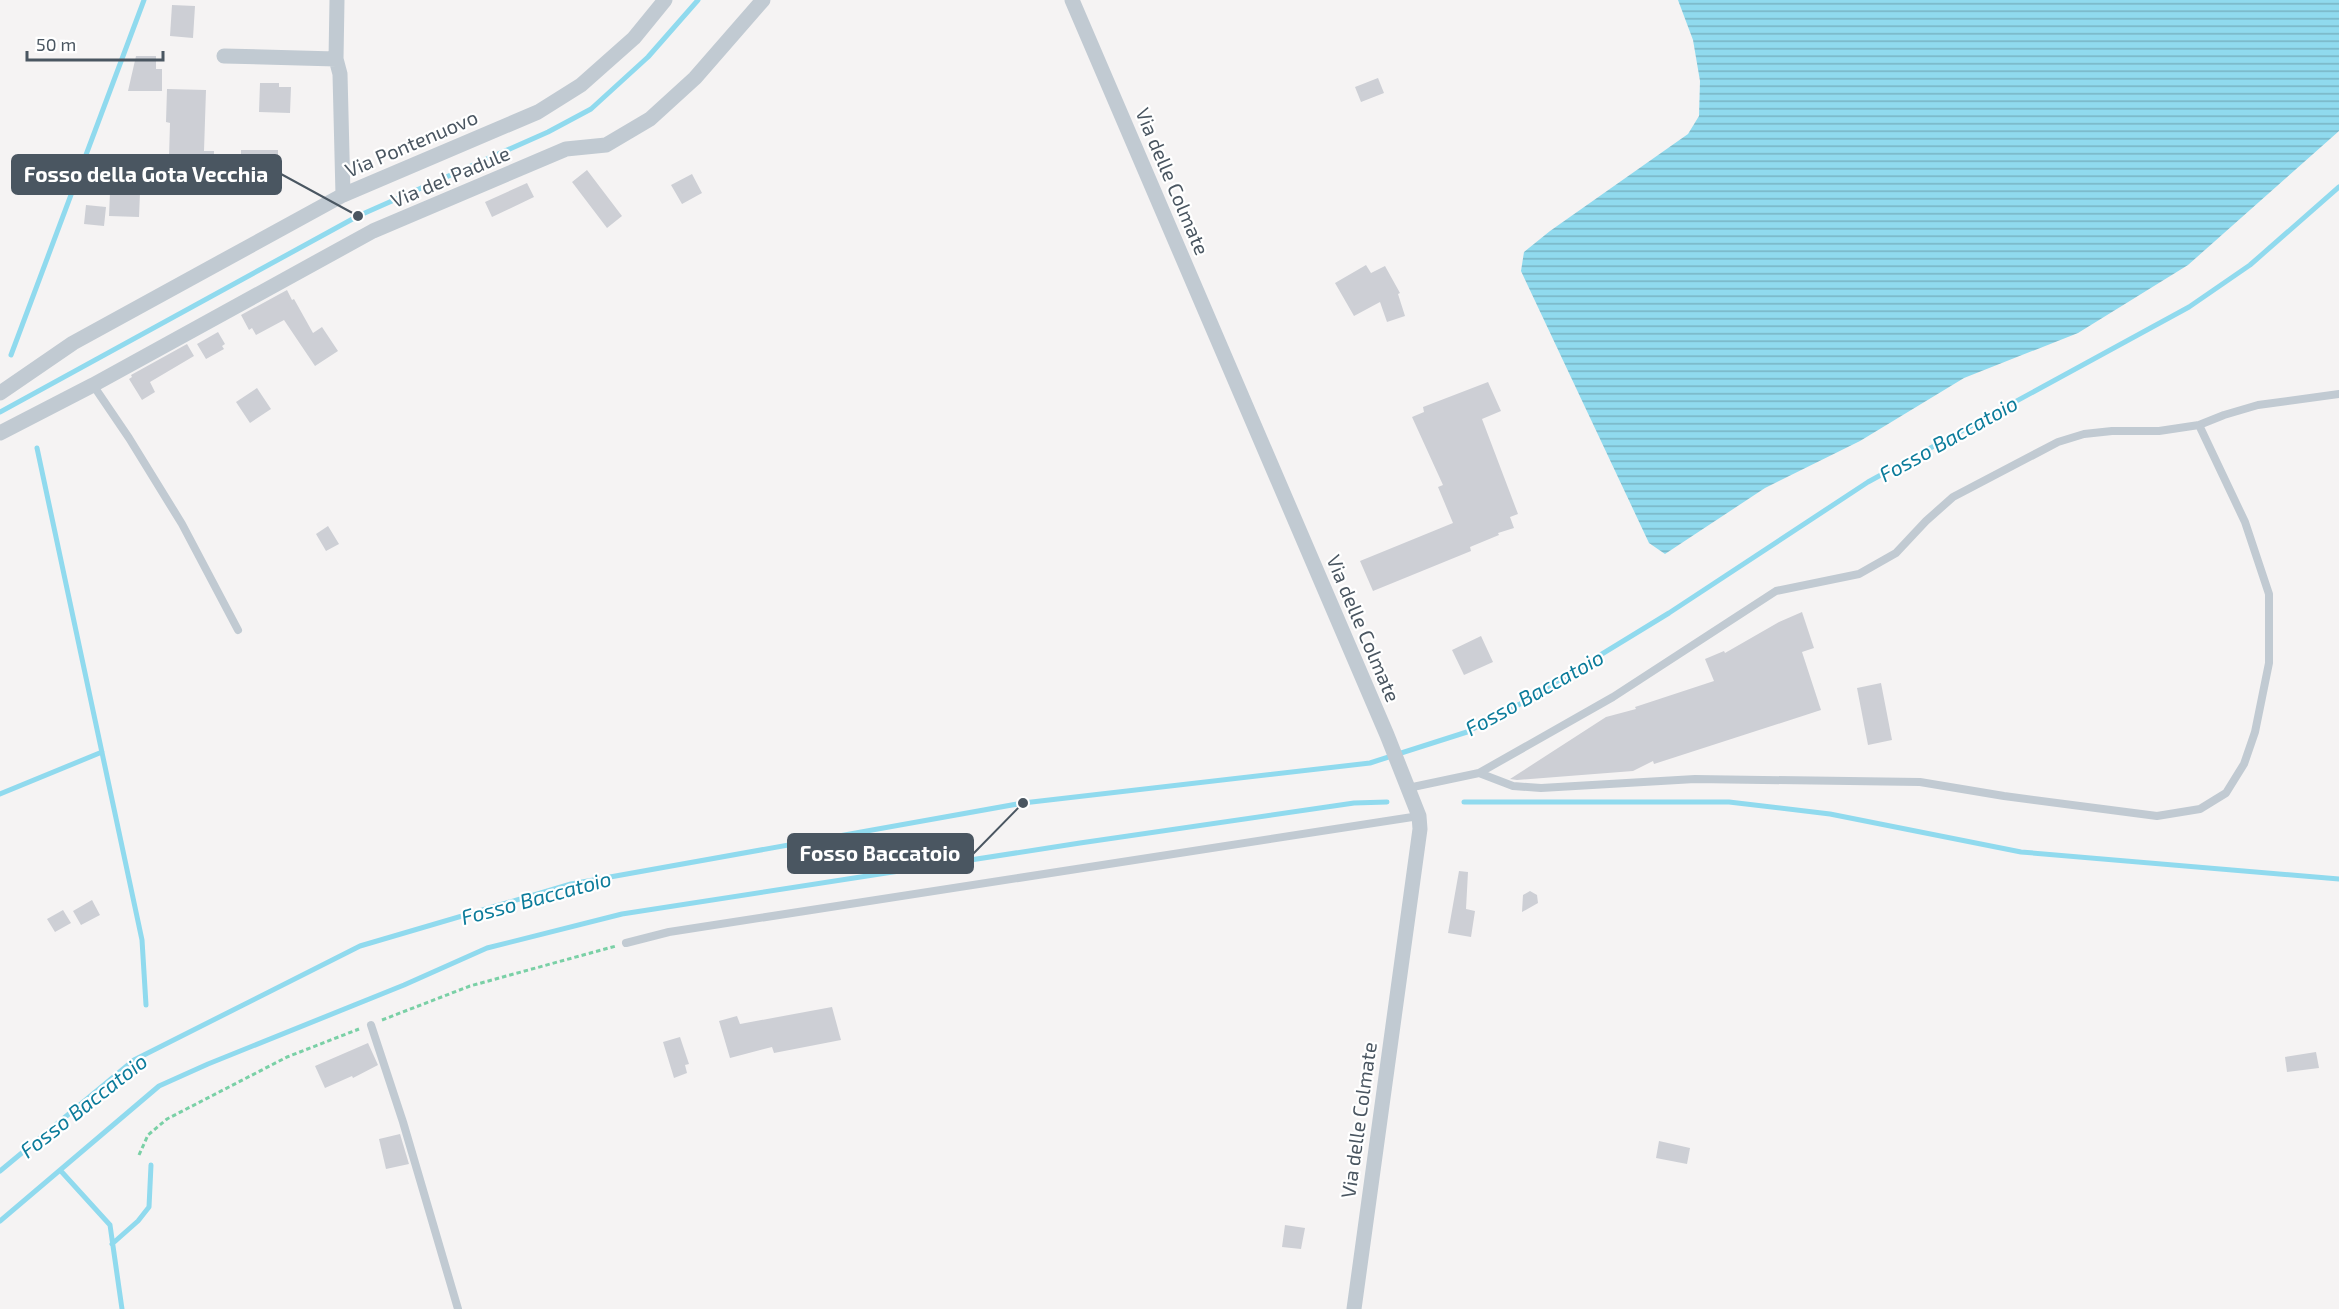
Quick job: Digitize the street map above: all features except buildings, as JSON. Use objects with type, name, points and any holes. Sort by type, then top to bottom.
[{"type":"street","points":[[337,0],[336,59],[340,74],[343,195]]},
{"type":"street","name":"Via Pontenuovo","points":[[0,393],[73,343],[343,195],[538,112],[581,85],[634,38],[665,0]]},
{"type":"street","name":"Via del Padule","points":[[0,433],[93,385],[374,231],[566,149],[606,145],[650,119],[695,78],[763,0]]},
{"type":"street","name":"Via delle Colmate","points":[[1072,0],[1387,735],[1419,816],[1420,829],[1354,1309]]},
{"type":"street","points":[[224,56],[336,59]]},
{"type":"lane","points":[[93,385],[182,524],[238,630]]},
{"type":"lane","points":[[1408,788],[1479,773],[1613,697],[1776,591],[1860,574],[1896,553],[1926,521],[1953,497],[2058,442],[2084,434],[2112,430],[2159,431],[2199,425],[2258,405],[2339,394]]},
{"type":"lane","points":[[1479,773],[1513,786],[1541,788],[1695,779],[1920,782],[2004,796],[2157,816],[2200,809],[2226,793],[2244,764],[2255,732],[2269,663],[2269,594],[2245,522],[2199,425]]},
{"type":"lane","points":[[626,943],[669,932],[1419,816]]},
{"type":"lane","points":[[371,1025],[403,1122],[458,1309]]},
{"type":"water","points":[[1678,0],[2339,0],[2339,131],[2188,265],[2078,333],[1964,378],[1860,441],[1765,488],[1665,554],[1649,543],[1521,271],[1524,252],[1550,231],[1688,134],[1699,116],[1700,81],[1693,40]]},
{"type":"waterway","points":[[11,355],[144,0]]},
{"type":"waterway","points":[[0,412],[358,216],[548,132],[591,109],[648,57],[698,0]]},
{"type":"waterway","name":"Fosso Baccatoio","points":[[0,1171],[134,1060],[360,946],[571,884],[1023,803],[1370,763],[1467,732],[1520,704],[1669,613],[1868,482],[2189,307],[2250,265],[2339,187]]},
{"type":"waterway","points":[[37,448],[142,940],[146,1005]]},
{"type":"waterway","points":[[0,794],[102,752]]},
{"type":"waterway","points":[[0,1221],[159,1086],[404,985],[487,948],[622,914],[1080,843],[1354,803],[1387,802]]},
{"type":"waterway","points":[[1464,802],[1729,802],[1830,814],[2021,852],[2339,879]]},
{"type":"waterway","points":[[112,1244],[138,1221],[149,1207],[151,1165]]},
{"type":"waterway","points":[[60,1170],[110,1225],[122,1309]]},
{"type":"place","name":"Fosso della Gota Vecchia","points":[[358,216]]},
{"type":"place","name":"Fosso Baccatoio","points":[[1023,803]]}]
